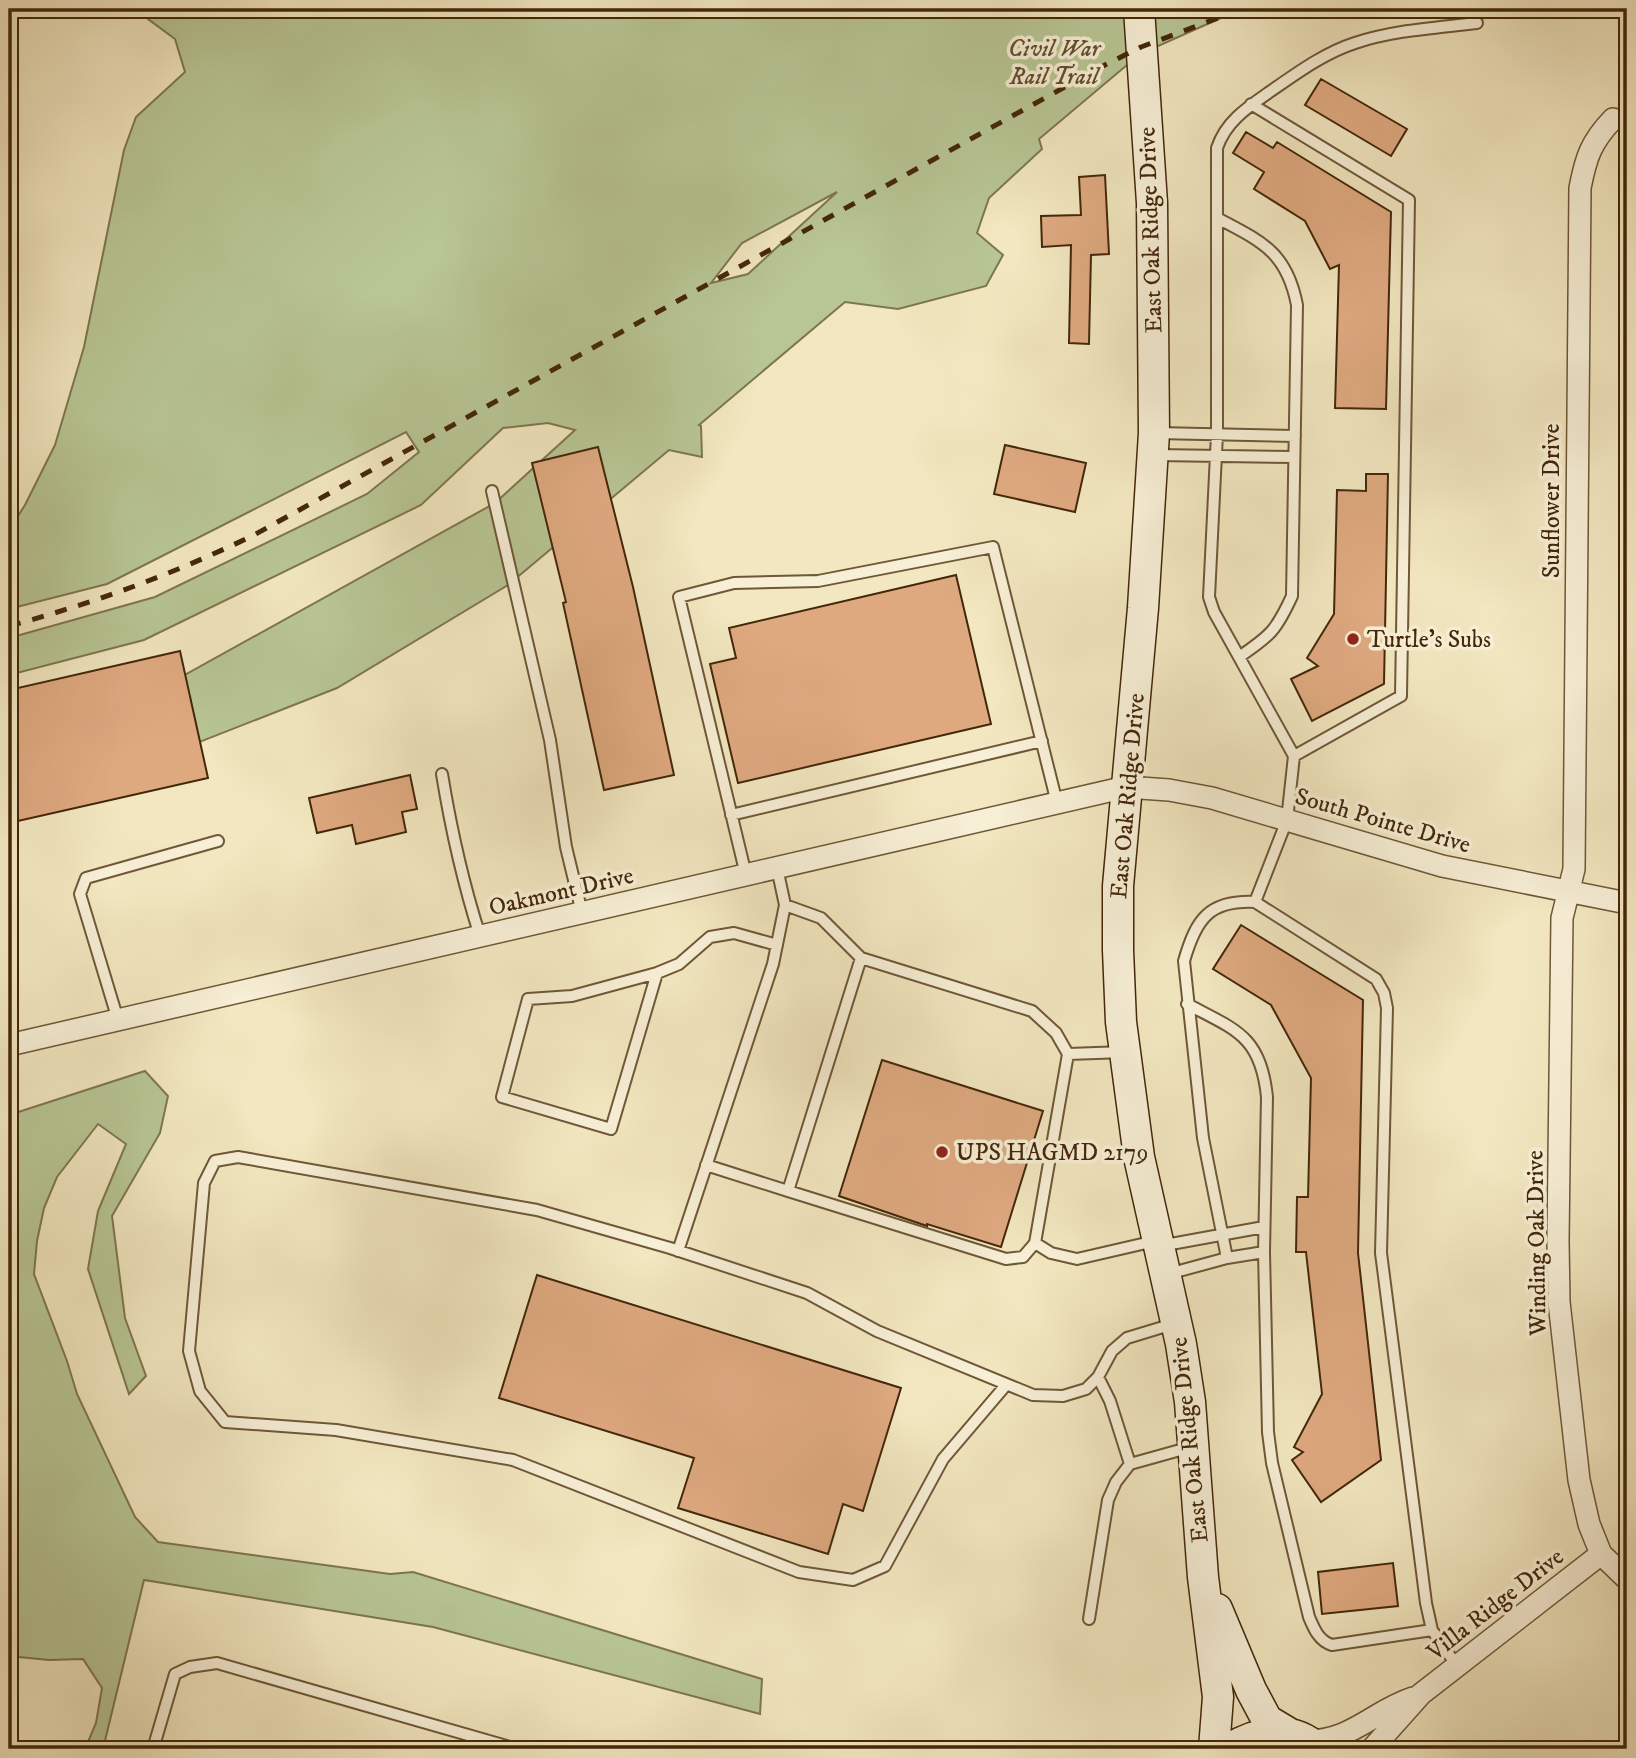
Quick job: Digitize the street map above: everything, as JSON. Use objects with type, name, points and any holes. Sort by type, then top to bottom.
[{"type":"main road","name":"East Oak Ridge Drive","points":[[1139,9],[1152,203],[1154,444],[1143,608],[1118,886],[1118,950],[1125,1052],[1139,1157],[1176,1323],[1190,1402],[1203,1577],[1218,1697],[1214,1749]]},
{"type":"main road","name":"East Oak Ridge Drive","points":[[1203,1577],[1251,1690],[1267,1720],[1304,1742]]},
{"type":"main road","points":[[1228,1749],[1247,1738],[1269,1733],[1304,1742]]},
{"type":"street","name":"Sunflower Drive","points":[[1569,891],[1574,869],[1580,188],[1586,159],[1597,136],[1613,119]]},
{"type":"street","name":"South Pointe Drive","points":[[1126,787],[1169,790],[1212,798],[1442,866],[1627,904]]},
{"type":"street","name":"Oakmont Drive","points":[[9,1045],[1126,787]]},
{"type":"street","name":"Winding Oak Drive","points":[[1569,891],[1562,918],[1559,1302],[1579,1480],[1589,1524],[1601,1554],[1627,1579]]},
{"type":"street","name":"Villa Ridge Drive","points":[[1372,1749],[1421,1695],[1601,1554]]},
{"type":"street","name":"Villa Ridge Drive","points":[[1304,1742],[1339,1737],[1404,1700],[1421,1695]]},
{"type":"lane","points":[[1255,902],[1287,820],[1294,756],[1214,612],[1209,597],[1217,456],[1217,148],[1232,121],[1251,104],[1304,67],[1353,43],[1392,33],[1477,23]]},
{"type":"lane","points":[[1251,104],[1409,200],[1401,696],[1294,756]]},
{"type":"lane","points":[[1219,219],[1258,239],[1275,252],[1293,286],[1297,306],[1292,596],[1282,618],[1269,636],[1239,657]]},
{"type":"lane","points":[[1154,444],[1217,434],[1295,436]]},
{"type":"lane","points":[[1154,444],[1217,456],[1294,457]]},
{"type":"lane","points":[[492,491],[550,740],[566,847],[582,913]]},
{"type":"lane","points":[[746,875],[679,597],[734,583],[818,582],[993,547],[1057,803]]},
{"type":"lane","points":[[731,815],[1042,741]]},
{"type":"lane","points":[[442,774],[452,835],[467,897],[480,936]]},
{"type":"lane","points":[[118,1020],[79,894],[86,878],[218,841]]},
{"type":"lane","points":[[678,1251],[773,964],[785,905],[777,868]]},
{"type":"lane","points":[[1227,1258],[1203,1138],[1184,961],[1189,943],[1203,919],[1214,908],[1233,901],[1255,902],[1376,979],[1384,993],[1387,1008],[1381,1253],[1426,1602],[1432,1630],[1457,1666]]},
{"type":"lane","points":[[706,1165],[1006,1259],[1023,1257],[1035,1243],[1068,1054],[1056,1033],[1032,1011],[862,958],[821,918],[785,905]]},
{"type":"lane","points":[[657,973],[611,1129],[502,1097],[528,999],[572,996],[657,973],[679,964],[710,937],[734,933],[777,945]]},
{"type":"lane","points":[[788,1191],[862,958]]},
{"type":"lane","points":[[1187,1004],[1235,1029],[1249,1042],[1265,1074],[1267,1097],[1264,1252],[1268,1432],[1272,1463],[1309,1617],[1315,1632],[1325,1643],[1332,1645],[1432,1630]]},
{"type":"lane","points":[[1068,1054],[1125,1052]]},
{"type":"lane","points":[[1006,1385],[943,1459],[885,1566],[853,1580],[799,1572],[513,1460],[337,1430],[225,1422],[200,1391],[189,1351],[204,1184],[215,1161],[238,1157],[537,1210],[678,1251],[807,1293],[877,1331],[1033,1395],[1063,1396],[1086,1389],[1098,1377],[1112,1351],[1127,1338],[1176,1323]]},
{"type":"lane","points":[[1161,1254],[1223,1234],[1264,1227]]},
{"type":"lane","points":[[1035,1243],[1051,1253],[1077,1259],[1161,1254],[1227,1258],[1264,1252]]},
{"type":"lane","points":[[1098,1377],[1110,1401],[1130,1464]]},
{"type":"lane","points":[[1089,1619],[1108,1500],[1116,1482],[1130,1464],[1194,1446]]},
{"type":"lane","points":[[153,1749],[175,1674],[190,1667],[218,1663],[517,1749]]},
{"type":"green space","name":"Civil War Rail Trail","points":[[143,9],[1241,9],[1140,54],[1039,139],[1042,149],[989,198],[977,233],[1003,255],[986,286],[898,309],[845,302],[699,425],[702,457],[669,450],[508,585],[337,688],[44,803],[9,810],[9,733],[125,708],[495,503],[575,430],[548,423],[503,428],[421,505],[144,640],[9,675],[9,638],[155,597],[367,494],[419,452],[406,432],[107,584],[9,609],[9,530],[25,505],[55,445],[84,347],[124,150],[136,117],[185,72],[175,39],[148,19]],"holes":[[[837,192],[748,274],[711,283],[742,243]]]},
{"type":"green space","points":[[145,1071],[168,1096],[160,1133],[112,1216],[125,1318],[146,1376],[129,1394],[88,1269],[98,1211],[126,1144],[98,1124],[57,1177],[44,1208],[34,1274],[77,1394],[135,1517],[158,1542],[390,1574],[413,1572],[762,1679],[760,1714],[433,1627],[144,1580],[103,1749],[85,1749],[96,1723],[102,1688],[83,1659],[49,1660],[9,1656],[9,1115]]},
{"type":"building","points":[[1321,79],[1407,129],[1391,156],[1305,105]]},
{"type":"building","points":[[1246,132],[1273,148],[1277,142],[1391,212],[1386,409],[1335,408],[1339,265],[1330,269],[1305,221],[1254,189],[1264,172],[1233,153]]},
{"type":"building","points":[[1105,175],[1109,254],[1091,255],[1089,344],[1069,343],[1071,245],[1042,247],[1041,216],[1081,215],[1079,177]]},
{"type":"building","points":[[1005,445],[1086,463],[1075,512],[994,494]]},
{"type":"building","points":[[598,447],[633,587],[674,775],[604,790],[563,603],[566,602],[532,463]]},
{"type":"building","points":[[1366,474],[1388,474],[1384,684],[1312,721],[1291,679],[1318,666],[1307,658],[1334,614],[1337,490],[1366,491]]},
{"type":"building","points":[[956,575],[991,724],[738,783],[710,664],[736,658],[729,628]]},
{"type":"building","points":[[180,651],[208,778],[9,823],[9,690]]},
{"type":"building","points":[[410,775],[417,809],[402,812],[406,832],[356,844],[352,825],[317,833],[309,798]]},
{"type":"building","points":[[1241,925],[1363,1000],[1358,1253],[1381,1460],[1321,1502],[1292,1460],[1303,1452],[1294,1447],[1322,1394],[1306,1252],[1296,1252],[1297,1197],[1308,1197],[1311,1078],[1271,1005],[1213,969]]},
{"type":"building","name":"UPS HAGMD 2179","points":[[882,1060],[1043,1111],[1001,1247],[927,1226],[839,1196]]},
{"type":"building","points":[[537,1275],[901,1388],[863,1511],[843,1504],[828,1554],[678,1508],[694,1458],[499,1398]]},
{"type":"building","points":[[1393,1563],[1398,1606],[1322,1614],[1318,1572]]},
{"type":"railway","points":[[9,626],[72,608],[133,586],[254,535],[1101,67],[1141,47],[1242,9]]},
{"type":"place","name":"Turtle’s Subs","points":[[1353,639]]},
{"type":"place","name":"UPS HAGMD 2179","points":[[942,1152]]}]
